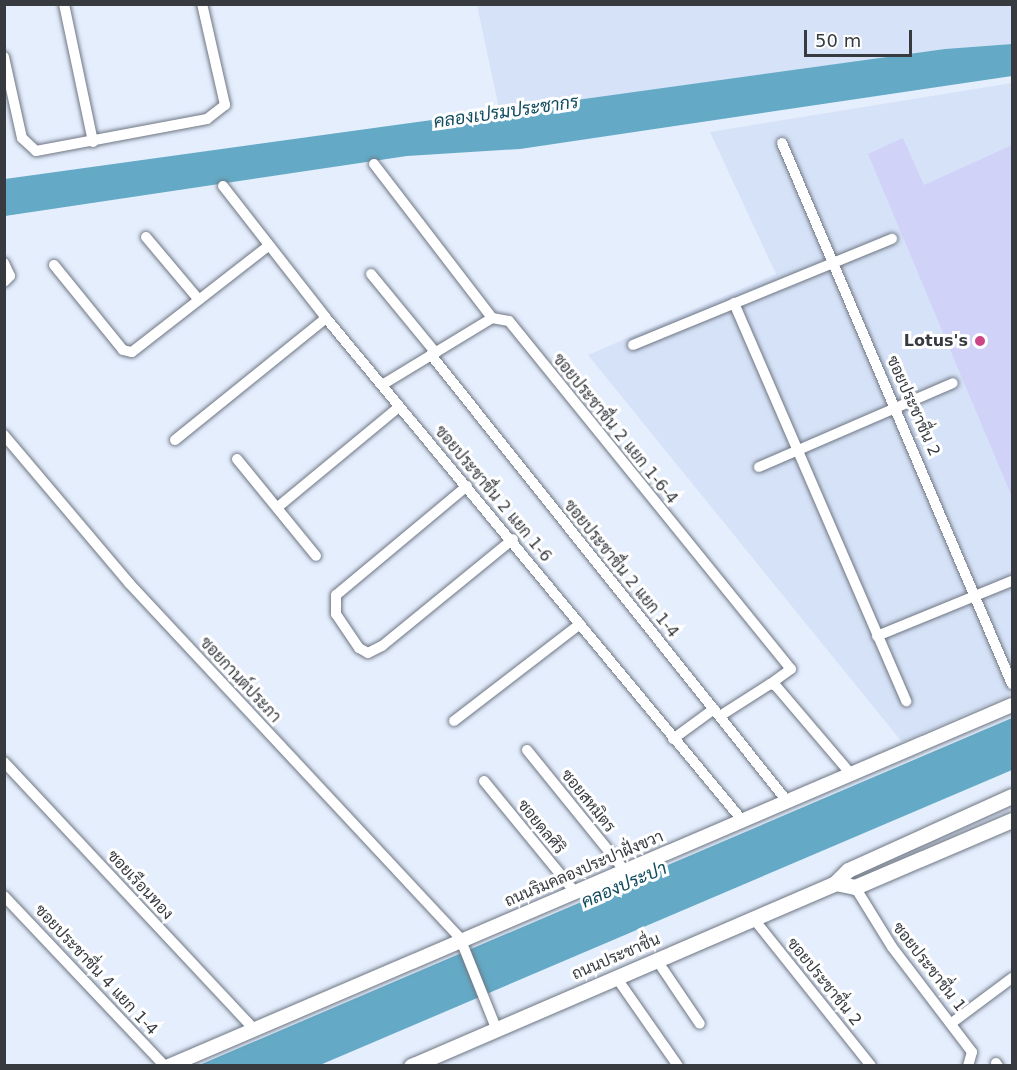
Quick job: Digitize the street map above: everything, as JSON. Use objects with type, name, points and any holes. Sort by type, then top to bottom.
[{"type":"main road","name":"ถนนประชาชื่น","points":[[411,1065],[427,1062],[496,1028],[835,883],[848,870],[1012,796]]},
{"type":"main road","points":[[835,883],[855,887],[1012,820]]},
{"type":"street","points":[[64,4],[93,142]]},
{"type":"street","points":[[4,57],[27,148],[36,151],[93,142],[218,113],[225,105],[223,91],[202,4]]},
{"type":"street","name":"ซอยประชาชื่น 2","points":[[782,143],[979,596],[1012,684]]},
{"type":"street","points":[[374,164],[492,318],[382,386]]},
{"type":"street","name":"ซอยประชาชื่น 2 แยก 1-6","points":[[223,186],[326,318],[513,539],[673,739],[742,820]]},
{"type":"street","points":[[146,237],[199,300]]},
{"type":"street","points":[[633,345],[892,239]]},
{"type":"street","points":[[54,265],[123,350],[132,352],[268,246]]},
{"type":"street","points":[[4,263],[10,276],[4,282]]},
{"type":"street","name":"ซอยประชาชื่น 2 แยก 1-4","points":[[371,274],[787,801]]},
{"type":"street","points":[[734,303],[906,701]]},
{"type":"street","points":[[175,440],[326,318]]},
{"type":"street","name":"ซอยประชาชื่น 2 แยก 1-6-4","points":[[492,318],[509,321],[791,669],[770,684]]},
{"type":"street","points":[[759,467],[953,383]]},
{"type":"street","points":[[278,507],[399,407]]},
{"type":"street","name":"ซอยกานต์ประภา","points":[[4,435],[129,583],[463,944],[486,995],[496,1028]]},
{"type":"street","points":[[237,459],[316,556]]},
{"type":"street","points":[[467,486],[336,595],[334,608],[359,648],[368,653],[376,650],[513,539]]},
{"type":"street","points":[[877,636],[1012,581]]},
{"type":"street","points":[[454,721],[580,624]]},
{"type":"street","points":[[673,739],[770,684],[782,689],[851,774]]},
{"type":"street","name":"ถนนริมคลองประปาฝั่งขวา","points":[[167,1065],[463,944],[574,891],[1012,705]]},
{"type":"street","name":"ซอยสหมิตร","points":[[527,750],[625,871]]},
{"type":"street","name":"ซอยเรือนทอง","points":[[4,762],[253,1028]]},
{"type":"street","name":"ซอยดลศิริ","points":[[484,781],[574,891]]},
{"type":"street","name":"ซอยประชาชื่น 1","points":[[855,887],[892,947],[953,1022],[972,1052],[968,1065]]},
{"type":"street","name":"ซอยประชาชื่น 4 แยก 1-4","points":[[4,896],[167,1065]]},
{"type":"street","name":"ซอยประชาชื่น 2","points":[[753,918],[871,1065]]},
{"type":"street","points":[[656,959],[700,1024]]},
{"type":"street","points":[[616,976],[678,1065]]},
{"type":"street","points":[[953,1022],[1012,978]]},
{"type":"shaded area","points":[[477,5],[1012,5],[1012,44],[945,49],[500,113]]},
{"type":"shaded area","points":[[1012,83],[1012,694],[902,742],[588,355],[776,274],[710,132]]},
{"type":"water","name":"คลองเปรมประชากร","points":[[1012,44],[1012,76],[520,149],[407,156],[5,216],[5,179],[945,49]]},
{"type":"water","name":"คลองประปา","points":[[1012,718],[1012,770],[320,1065],[197,1066]]},
{"type":"building","name":"Lotus's","points":[[903,138],[924,185],[1012,145],[1012,497],[868,154]]},
{"type":"place","name":"Lotus's","points":[[980,341]]}]
